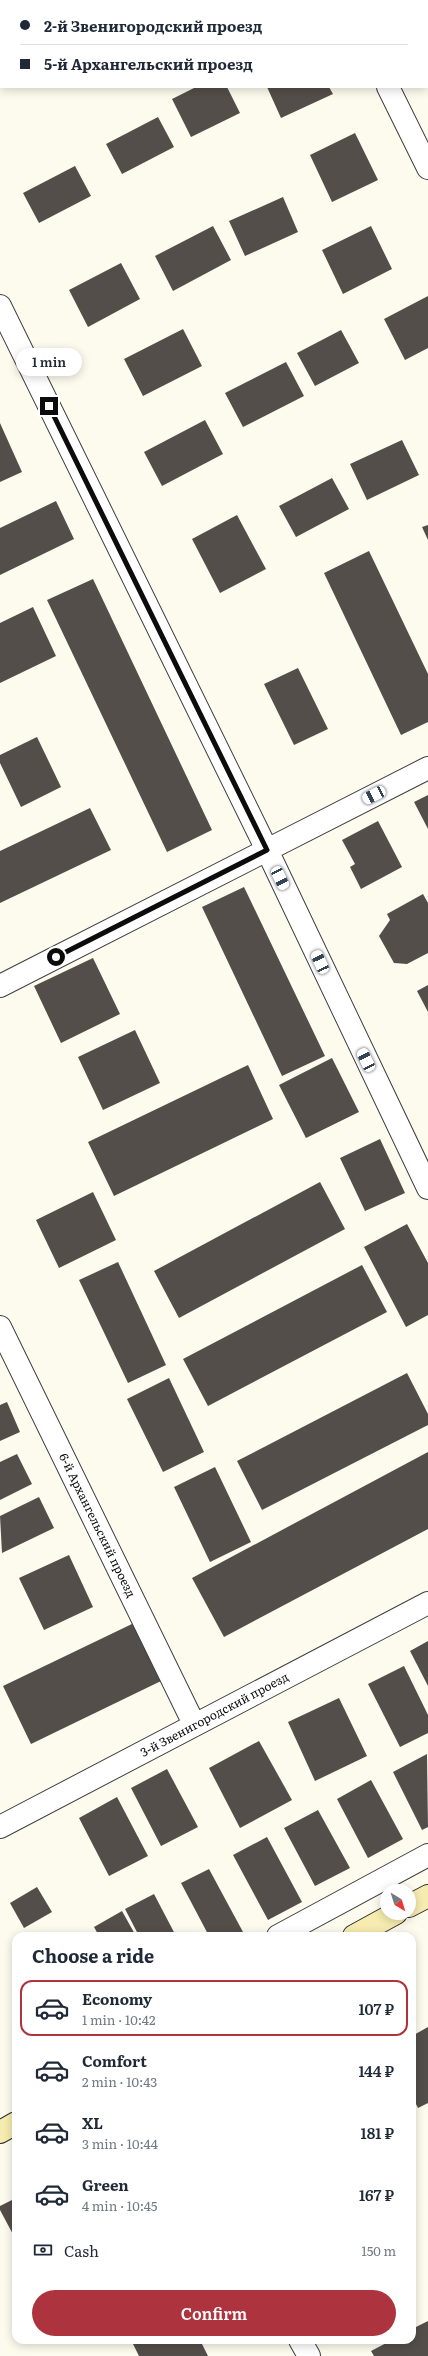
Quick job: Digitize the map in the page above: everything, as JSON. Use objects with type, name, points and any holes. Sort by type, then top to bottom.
[{"type":"street","points":[[388,88],[428,168]]},
{"type":"street","points":[[0,306],[267,850],[428,1188]]},
{"type":"street","points":[[0,986],[428,768]]},
{"type":"street","name":"6-й Архангельский проезд","points":[[0,1327],[194,1724]]},
{"type":"street","name":"3-й Звенигородский проезд","points":[[0,1827],[194,1724],[428,1603]]},
{"type":"street","points":[[285,1932],[428,1855]]},
{"type":"street","points":[[416,1902],[428,1896]]},
{"type":"street","points":[[361,1932],[383,1920]]},
{"type":"street","points":[[0,2132],[12,2125]]},
{"type":"street","points":[[302,2344],[309,2356]]},
{"type":"building","points":[[194,88],[228,88],[240,113],[191,137],[172,99]]},
{"type":"building","points":[[267,88],[330,88],[333,94],[281,118]]},
{"type":"building","points":[[158,117],[174,147],[122,174],[106,144]]},
{"type":"building","points":[[355,133],[378,180],[332,202],[310,155]]},
{"type":"building","points":[[75,166],[91,196],[39,223],[23,193]]},
{"type":"building","points":[[283,197],[298,232],[245,256],[229,221]]},
{"type":"building","points":[[213,226],[231,260],[173,291],[155,256]]},
{"type":"building","points":[[371,226],[392,269],[343,294],[322,250]]},
{"type":"building","points":[[121,263],[140,299],[88,327],[69,290]]},
{"type":"building","points":[[428,296],[428,348],[405,360],[384,319]]},
{"type":"building","points":[[183,329],[202,366],[143,396],[124,359]]},
{"type":"building","points":[[341,330],[359,363],[315,386],[297,353]]},
{"type":"building","points":[[286,362],[304,396],[243,427],[225,393]]},
{"type":"building","points":[[205,420],[223,454],[162,486],[144,452]]},
{"type":"building","points":[[0,423],[22,472],[0,482]]},
{"type":"building","points":[[402,440],[419,475],[367,500],[350,464]]},
{"type":"building","points":[[332,478],[349,509],[296,537],[279,506]]},
{"type":"building","points":[[56,501],[74,539],[0,575],[0,528]]},
{"type":"building","points":[[237,515],[266,569],[220,593],[192,539]]},
{"type":"building","points":[[428,525],[428,540],[422,527]]},
{"type":"building","points":[[369,551],[428,674],[428,722],[401,735],[324,573]]},
{"type":"building","points":[[93,579],[212,830],[167,852],[47,600]]},
{"type":"building","points":[[33,607],[56,656],[0,683],[0,623]]},
{"type":"building","points":[[298,668],[328,729],[294,745],[264,684]]},
{"type":"building","points":[[37,737],[61,787],[21,807],[0,763],[0,755]]},
{"type":"building","points":[[428,795],[428,829],[414,802]]},
{"type":"building","points":[[90,808],[111,850],[0,903],[0,851]]},
{"type":"building","points":[[378,821],[402,867],[361,889],[350,867],[355,864],[342,840]]},
{"type":"building","points":[[244,887],[325,1056],[282,1076],[202,907]]},
{"type":"building","points":[[423,894],[428,903],[428,953],[407,964],[394,963],[379,936],[390,920],[387,914]]},
{"type":"building","points":[[93,958],[120,1014],[61,1043],[34,986]]},
{"type":"building","points":[[428,985],[428,1012],[417,991]]},
{"type":"building","points":[[135,1030],[160,1083],[103,1110],[78,1057]]},
{"type":"building","points":[[332,1058],[359,1112],[306,1138],[279,1085]]},
{"type":"building","points":[[248,1065],[273,1119],[114,1196],[88,1142]]},
{"type":"building","points":[[380,1139],[405,1193],[365,1211],[340,1158]]},
{"type":"building","points":[[320,1182],[345,1229],[179,1318],[154,1271]]},
{"type":"building","points":[[93,1192],[116,1240],[59,1268],[36,1220]]},
{"type":"building","points":[[407,1224],[428,1263],[428,1315],[406,1327],[364,1247]]},
{"type":"building","points":[[118,1262],[166,1365],[128,1383],[79,1280]]},
{"type":"building","points":[[362,1265],[387,1312],[208,1406],[183,1359]]},
{"type":"building","points":[[407,1373],[428,1414],[428,1425],[262,1510],[237,1461]]},
{"type":"building","points":[[169,1378],[204,1452],[163,1472],[127,1399]]},
{"type":"building","points":[[7,1402],[20,1432],[0,1441],[0,1405]]},
{"type":"building","points":[[428,1452],[428,1529],[224,1637],[192,1578]]},
{"type":"building","points":[[17,1454],[32,1484],[0,1500],[0,1462]]},
{"type":"building","points":[[215,1467],[251,1542],[210,1562],[174,1487]]},
{"type":"building","points":[[39,1497],[54,1528],[2,1553],[0,1516]]},
{"type":"building","points":[[69,1555],[93,1607],[44,1630],[19,1578]]},
{"type":"building","points":[[134,1623],[161,1681],[31,1744],[3,1686]]},
{"type":"building","points":[[428,1641],[428,1686],[410,1651]]},
{"type":"building","points":[[404,1666],[428,1715],[428,1733],[400,1747],[368,1684]]},
{"type":"building","points":[[339,1698],[367,1756],[315,1781],[288,1722]]},
{"type":"building","points":[[259,1741],[292,1800],[240,1828],[209,1768]]},
{"type":"building","points":[[427,1754],[428,1827],[422,1830],[393,1772]]},
{"type":"building","points":[[167,1769],[198,1827],[161,1846],[131,1788]]},
{"type":"building","points":[[371,1780],[403,1839],[368,1858],[337,1799]]},
{"type":"building","points":[[117,1797],[148,1856],[109,1876],[79,1818]]},
{"type":"building","points":[[318,1810],[350,1868],[315,1886],[284,1828]]},
{"type":"building","points":[[267,1837],[302,1902],[268,1920],[233,1855]]},
{"type":"building","points":[[209,1869],[243,1932],[207,1932],[181,1883]]},
{"type":"building","points":[[37,1887],[52,1912],[24,1928],[10,1903]]},
{"type":"building","points":[[154,1894],[174,1932],[137,1932],[125,1909]]},
{"type":"building","points":[[122,1911],[134,1932],[97,1932],[94,1927]]},
{"type":"building","points":[[428,2027],[428,2103],[418,2108],[416,2104],[416,2034]]},
{"type":"building","points":[[12,2200],[12,2232],[0,2210],[0,2206]]},
{"type":"building","points":[[428,2321],[428,2356],[374,2356],[371,2351],[384,2344],[416,2344],[416,2327]]},
{"type":"building","points":[[133,2344],[202,2344],[208,2356],[139,2356]]},
{"type":"route","points":[[49,406],[267,850],[56,957]]}]
